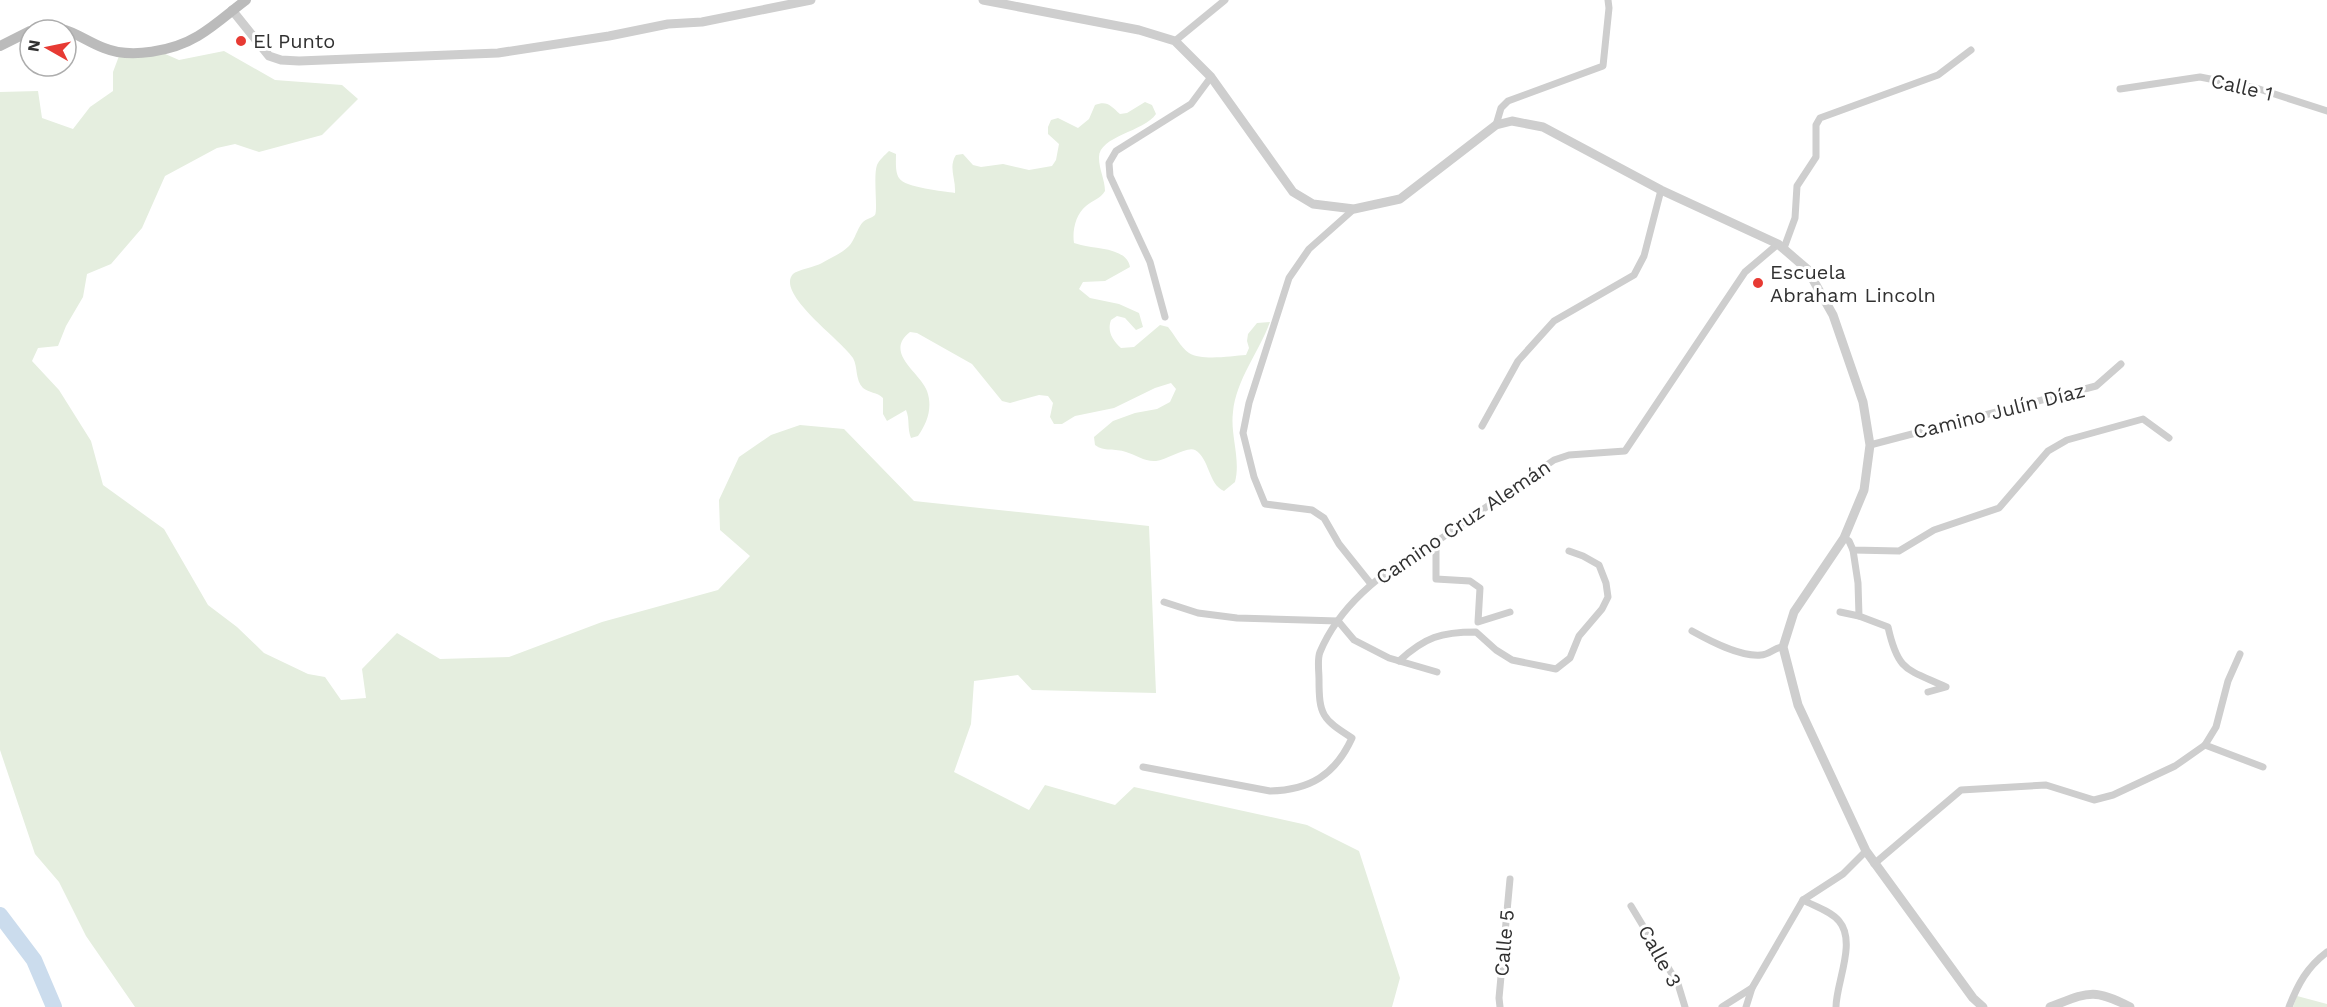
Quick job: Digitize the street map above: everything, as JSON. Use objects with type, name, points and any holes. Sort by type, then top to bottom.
[{"type":"main road","points":[[78,35],[102,47],[127,53],[179,45],[198,36],[246,0]]},
{"type":"main road","points":[[0,46],[18,37]]},
{"type":"street","points":[[232,10],[269,56],[281,60],[299,61],[498,53],[609,36],[668,24],[702,22],[811,0]]},
{"type":"street","points":[[983,0],[1139,30],[1175,41],[1211,77],[1293,192],[1312,204],[1354,209],[1400,199],[1496,125],[1512,121],[1544,127],[1661,190],[1781,246],[1807,269],[1833,315],[1863,402],[1870,445],[1864,490],[1844,538],[1794,612],[1783,646],[1798,705],[1866,851],[1973,998],[1983,1007]]},
{"type":"street","points":[[1175,41],[1225,0]]},
{"type":"street","points":[[1496,125],[1501,108],[1508,101],[1603,66],[1608,0]]},
{"type":"street","points":[[1781,246],[1796,218],[1797,186],[1816,157],[1816,125],[1820,118],[1938,75],[1971,50]]},
{"type":"street","points":[[1165,317],[1150,262],[1110,176],[1109,163],[1116,151],[1191,104],[1211,77]]},
{"type":"street","name":"Calle 1","points":[[2120,89],[2199,77],[2256,88],[2327,111]]},
{"type":"street","points":[[1482,426],[1518,361],[1554,321],[1634,275],[1644,256],[1661,190]]},
{"type":"street","points":[[1354,209],[1309,249],[1289,278],[1249,403],[1243,433],[1254,477],[1265,504],[1312,510],[1324,518],[1339,544],[1371,584]]},
{"type":"street","name":"Camino Cruz Alemán","points":[[1143,767],[1270,791],[1290,791],[1309,784],[1328,773],[1344,757],[1352,738],[1329,723],[1319,704],[1319,654],[1338,621],[1371,584],[1554,460],[1569,455],[1625,451],[1745,272],[1781,246]]},
{"type":"street","name":"Camino Julín Díaz","points":[[1870,445],[2096,386],[2121,364]]},
{"type":"street","points":[[1853,550],[1899,551],[1934,530],[1999,508],[2048,451],[2067,440],[2143,419],[2169,438]]},
{"type":"street","points":[[1844,538],[1849,541],[1853,550],[1858,583],[1859,615]]},
{"type":"street","points":[[1436,542],[1436,579],[1470,581],[1480,588],[1478,622],[1510,612]]},
{"type":"street","points":[[1399,661],[1415,646],[1436,635],[1476,632],[1496,650],[1512,660],[1556,669],[1570,658],[1579,636],[1602,609],[1608,597],[1606,583],[1599,565],[1569,550]]},
{"type":"street","points":[[1164,602],[1198,613],[1237,618],[1338,621],[1354,640],[1399,661],[1437,672]]},
{"type":"street","points":[[1840,612],[1859,615],[1888,627],[1893,650],[1905,669],[1946,687],[1928,692]]},
{"type":"street","points":[[1692,631],[1712,642],[1739,652],[1762,656],[1783,646]]},
{"type":"street","points":[[1874,864],[1961,790],[2046,785],[2094,800],[2113,795],[2175,766],[2205,745],[2216,727],[2228,681],[2240,654]]},
{"type":"street","points":[[2205,745],[2263,767]]},
{"type":"street","points":[[1746,1007],[1752,988],[1803,900],[1842,874],[1866,851]]},
{"type":"street","name":"Calle 5","points":[[1500,1007],[1510,879]]},
{"type":"street","points":[[1803,900],[1833,916],[1844,928],[1847,951],[1836,1007]]},
{"type":"street","name":"Calle 3","points":[[1632,906],[1678,984],[1685,1007]]},
{"type":"street","points":[[2289,1007],[2298,983],[2314,961],[2327,952]]},
{"type":"street","points":[[1722,1007],[1752,988]]},
{"type":"street","points":[[2050,1007],[2087,993],[2109,995],[2130,1007]]},
{"type":"green space","points":[[224,51],[275,80],[342,85],[358,99],[322,135],[259,152],[235,144],[217,148],[165,176],[142,228],[111,264],[87,274],[83,297],[66,326],[58,346],[38,348],[32,361],[59,390],[91,441],[103,485],[164,529],[208,605],[237,627],[264,653],[308,674],[325,677],[341,700],[366,698],[362,669],[397,633],[440,659],[509,657],[602,622],[718,590],[750,556],[720,530],[719,500],[739,457],[771,435],[800,425],[844,429],[914,501],[1149,526],[1156,693],[1032,690],[1018,675],[974,681],[971,724],[954,772],[1029,810],[1045,785],[1115,805],[1134,787],[1307,825],[1359,851],[1400,978],[1392,1007],[135,1007],[86,936],[59,882],[35,854],[0,750],[0,92],[38,91],[42,118],[73,129],[90,107],[113,91],[113,72],[119,56],[163,53],[179,60]]},
{"type":"green space","points":[[1145,102],[1152,105],[1156,114],[1142,125],[1113,139],[1101,151],[1099,162],[1105,191],[1083,209],[1077,218],[1074,233],[1074,243],[1117,253],[1128,261],[1130,267],[1105,281],[1083,282],[1079,289],[1090,298],[1119,304],[1139,313],[1143,327],[1136,330],[1125,318],[1117,316],[1111,320],[1111,335],[1121,348],[1134,347],[1160,325],[1168,327],[1189,353],[1201,357],[1246,355],[1249,348],[1248,334],[1257,323],[1270,322],[1243,377],[1235,400],[1232,421],[1237,465],[1235,482],[1224,491],[1219,488],[1204,459],[1195,450],[1187,450],[1152,461],[1095,445],[1094,437],[1113,421],[1135,413],[1157,409],[1170,402],[1176,389],[1171,383],[1155,388],[1114,408],[1075,416],[1062,424],[1054,424],[1050,417],[1053,403],[1048,396],[1039,395],[1010,403],[1002,401],[972,364],[917,333],[910,332],[900,348],[906,363],[927,391],[929,409],[926,421],[918,436],[911,438],[906,410],[887,421],[883,414],[883,398],[863,388],[853,358],[801,305],[790,283],[793,274],[819,264],[846,249],[863,222],[875,215],[876,170],[881,159],[889,151],[896,154],[899,178],[909,184],[955,193],[952,169],[956,155],[963,154],[973,165],[981,167],[1003,164],[1029,170],[1052,166],[1056,160],[1059,144],[1048,134],[1051,120],[1058,118],[1078,128],[1089,119],[1095,105],[1106,104],[1120,114],[1127,113]]},
{"type":"green space","points":[[2297,996],[2327,1004],[2327,1007],[2293,1007]]},
{"type":"waterway","points":[[0,915],[34,960],[54,1007]]},
{"type":"place","name":"El Punto","points":[[241,41]]},
{"type":"place","name":"Escuela Abraham Lincoln","points":[[1758,283]]}]
